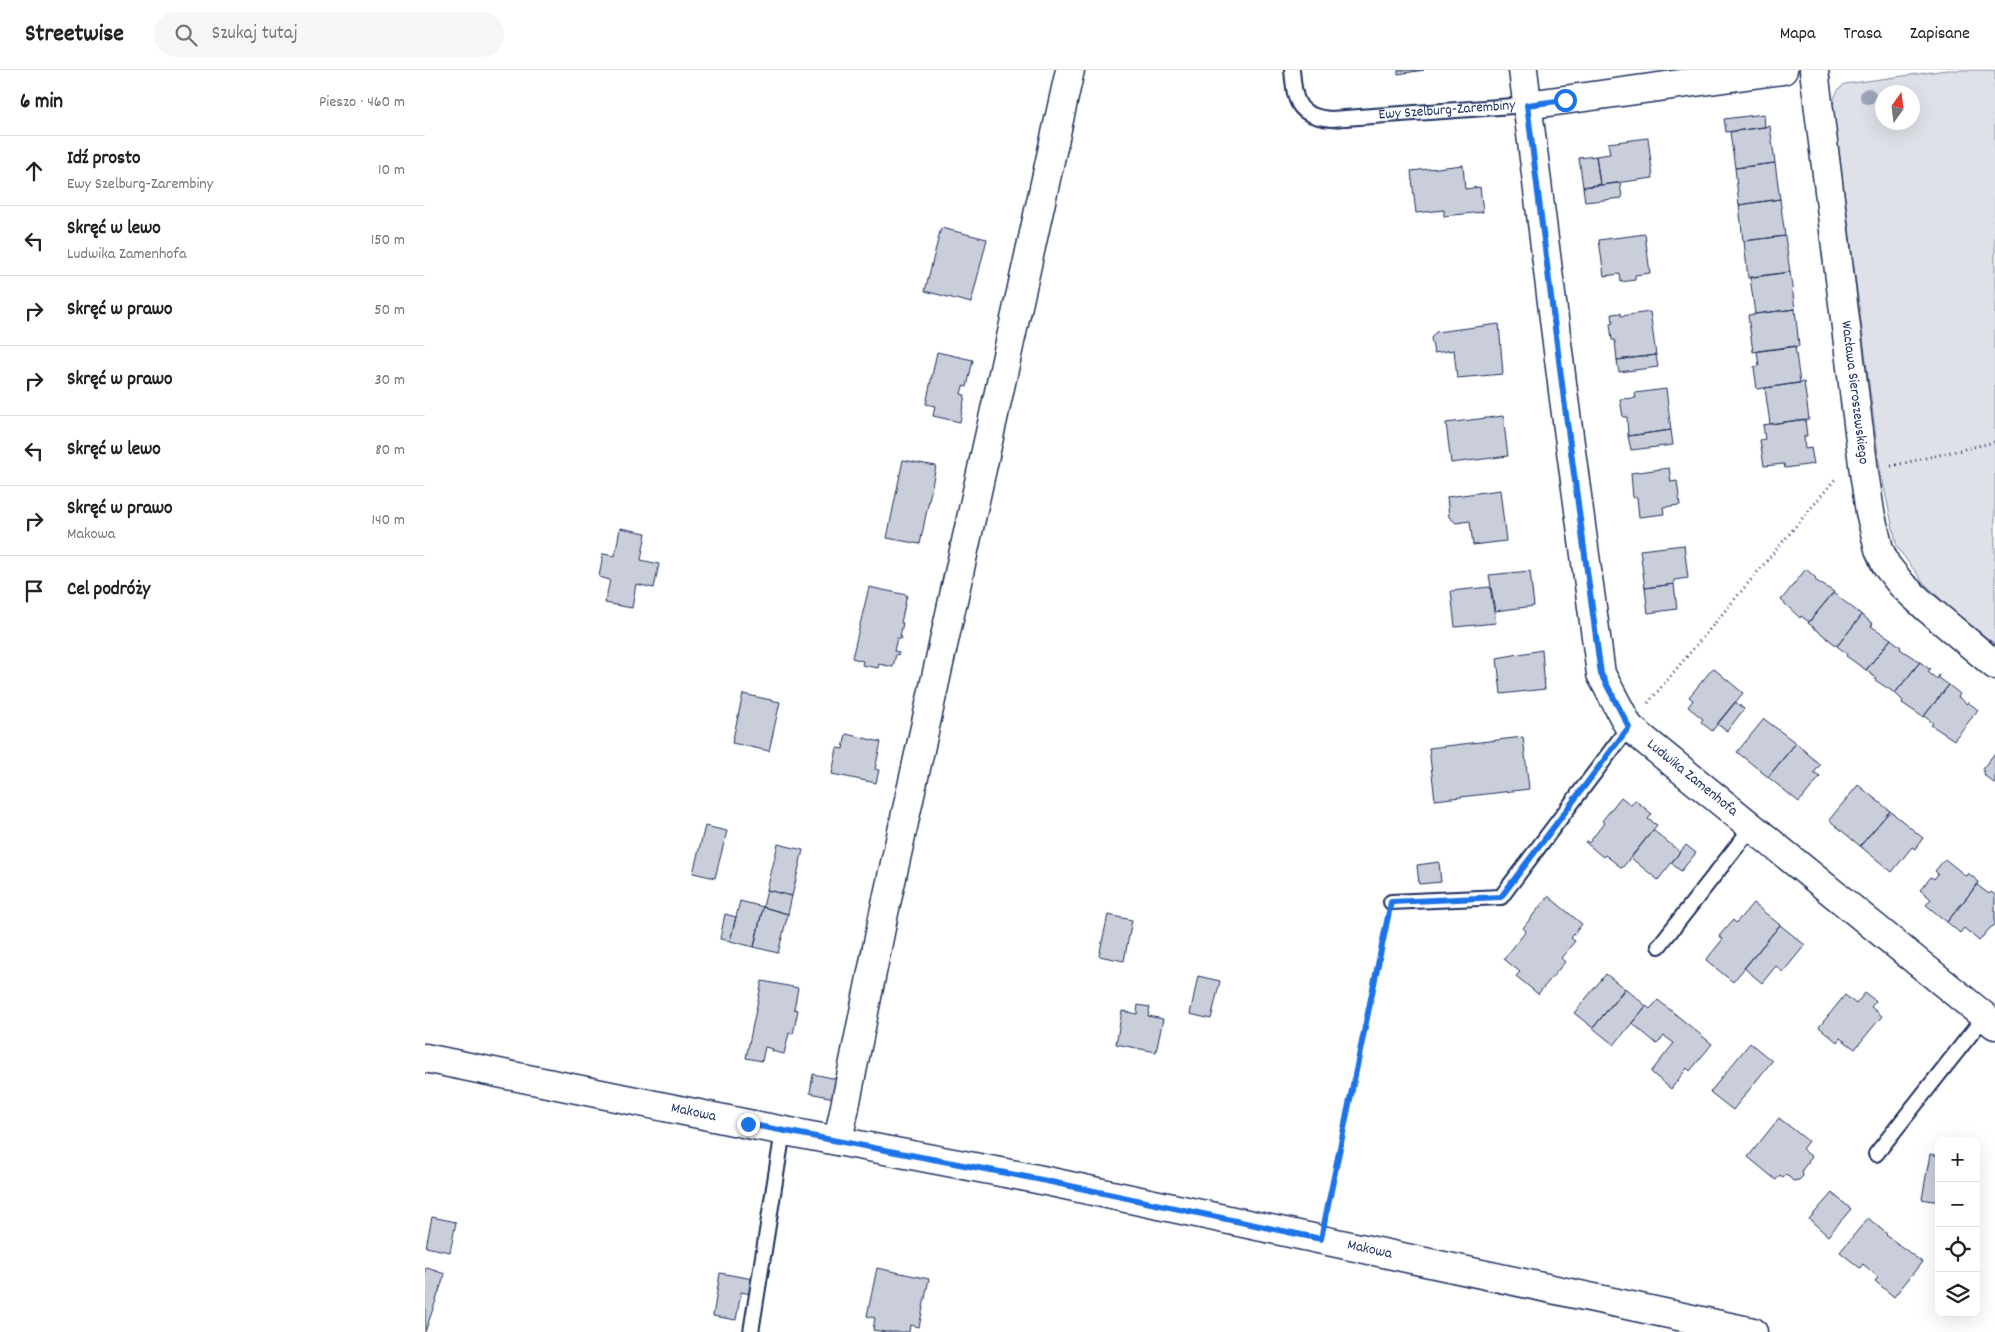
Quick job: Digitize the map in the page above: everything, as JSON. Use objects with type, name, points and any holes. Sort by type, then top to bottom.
[{"type":"street","points":[[838,1141],[884,913],[1070,70]]},
{"type":"street","name":"Ludwika Zamenhofa","points":[[1523,70],[1561,380],[1601,674],[1637,716],[1752,827],[1990,1020]]},
{"type":"street","name":"Ewy Szelburg-Zarembiny","points":[[1527,105],[1783,70]]},
{"type":"street","name":"Wacława Sieroszewskiego","points":[[1814,70],[1863,472],[1879,549],[1887,565],[1902,585],[1995,665]]},
{"type":"street","name":"Makowa","points":[[425,1058],[783,1131],[1037,1179],[1753,1332]]},
{"type":"lane","name":"Ewy Szelburg-Zarembiny","points":[[1292,70],[1294,97],[1302,110],[1316,118],[1331,120],[1527,105]]},
{"type":"lane","points":[[1391,902],[1501,897],[1637,716]]},
{"type":"lane","points":[[1659,946],[1752,827]]},
{"type":"lane","points":[[1876,1154],[1990,1020]]},
{"type":"lane","points":[[751,1332],[783,1131]]},
{"type":"path","points":[[1637,716],[1838,475],[1863,472],[1995,442]]},
{"type":"path","points":[[1321,1239],[1391,902]]},
{"type":"shaded area","points":[[1947,70],[1995,70],[1995,644],[1952,610],[1923,582],[1897,547],[1880,469],[1833,104],[1840,88],[1845,84]]},
{"type":"building","points":[[1398,70],[1424,70],[1398,74]]},
{"type":"building","points":[[1764,114],[1765,127],[1726,132],[1724,119]]},
{"type":"building","points":[[1770,126],[1775,163],[1735,168],[1730,132]]},
{"type":"building","points":[[1648,138],[1653,178],[1600,185],[1596,156],[1610,154],[1608,143]]},
{"type":"building","points":[[1596,156],[1600,184],[1583,187],[1579,158]]},
{"type":"building","points":[[1775,163],[1780,199],[1739,205],[1735,168]]},
{"type":"building","points":[[1463,165],[1465,189],[1480,187],[1483,212],[1444,216],[1444,210],[1416,213],[1411,171]]},
{"type":"building","points":[[1620,183],[1622,198],[1585,202],[1583,187]]},
{"type":"building","points":[[1780,199],[1785,236],[1743,241],[1739,205]]},
{"type":"building","points":[[941,228],[987,239],[971,303],[925,291]]},
{"type":"building","points":[[1645,234],[1650,273],[1635,275],[1635,280],[1621,282],[1620,274],[1604,276],[1599,240]]},
{"type":"building","points":[[1785,236],[1790,272],[1748,278],[1744,241]]},
{"type":"building","points":[[1790,272],[1795,309],[1755,314],[1750,277]]},
{"type":"building","points":[[1795,309],[1799,346],[1753,352],[1748,315]]},
{"type":"building","points":[[1650,312],[1656,355],[1617,360],[1615,340],[1612,340],[1610,324],[1613,323],[1612,314],[1621,313],[1621,316]]},
{"type":"building","points":[[1499,324],[1503,374],[1457,378],[1454,350],[1434,353],[1431,338],[1436,332]]},
{"type":"building","points":[[1795,346],[1800,383],[1757,389],[1754,367],[1759,366],[1757,351]]},
{"type":"building","points":[[937,352],[973,360],[967,387],[963,386],[961,394],[965,395],[960,422],[933,416],[935,406],[926,404]]},
{"type":"building","points":[[1656,355],[1658,367],[1619,372],[1617,360]]},
{"type":"building","points":[[1804,382],[1809,419],[1770,424],[1765,388]]},
{"type":"building","points":[[1666,389],[1671,430],[1628,436],[1627,417],[1623,417],[1620,399],[1636,398],[1635,393]]},
{"type":"building","points":[[1503,416],[1508,456],[1451,463],[1446,423]]},
{"type":"building","points":[[1805,419],[1807,436],[1804,436],[1805,449],[1811,448],[1814,464],[1785,468],[1784,464],[1764,466],[1760,440],[1765,439],[1763,425]]},
{"type":"building","points":[[1671,430],[1673,445],[1631,450],[1628,436]]},
{"type":"building","points":[[903,460],[936,466],[920,544],[887,538]]},
{"type":"building","points":[[1669,468],[1671,482],[1677,481],[1680,505],[1663,507],[1664,514],[1639,517],[1637,497],[1633,498],[1631,473]]},
{"type":"building","points":[[1500,490],[1506,541],[1473,545],[1470,521],[1456,523],[1449,517],[1447,497]]},
{"type":"building","points":[[620,528],[646,533],[641,560],[659,564],[654,588],[636,584],[632,608],[605,603],[610,580],[599,577],[603,554],[615,556]]},
{"type":"building","points":[[1684,545],[1688,578],[1674,580],[1674,584],[1645,588],[1640,550]]},
{"type":"building","points":[[1806,569],[1816,578],[1815,580],[1834,592],[1809,622],[1801,616],[1800,618],[1781,600]]},
{"type":"building","points":[[1530,571],[1534,606],[1495,611],[1489,575]]},
{"type":"building","points":[[1674,584],[1677,609],[1648,613],[1645,588]]},
{"type":"building","points":[[869,587],[907,595],[901,623],[903,623],[900,636],[902,637],[901,639],[897,638],[894,651],[899,652],[898,655],[896,654],[893,667],[879,664],[878,668],[862,665],[863,661],[852,658]]},
{"type":"building","points":[[1490,587],[1496,623],[1455,627],[1451,591]]},
{"type":"building","points":[[1833,593],[1862,615],[1837,646],[1808,623]]},
{"type":"building","points":[[1862,615],[1873,624],[1871,626],[1891,639],[1866,670],[1846,656],[1847,654],[1837,646]]},
{"type":"building","points":[[1891,639],[1901,647],[1900,649],[1920,662],[1895,693],[1875,680],[1876,678],[1866,670]]},
{"type":"building","points":[[1542,650],[1545,689],[1501,694],[1497,658]]},
{"type":"building","points":[[1920,662],[1929,669],[1931,668],[1928,672],[1937,679],[1939,675],[1939,678],[1949,685],[1923,717],[1902,703],[1903,701],[1895,693]]},
{"type":"building","points":[[1713,668],[1743,693],[1712,731],[1701,722],[1703,719],[1688,707],[1693,700],[1689,697]]},
{"type":"building","points":[[1949,685],[1960,694],[1958,697],[1978,710],[1954,740],[1931,725],[1933,723],[1924,716]]},
{"type":"building","points":[[743,694],[780,702],[769,751],[732,743]]},
{"type":"building","points":[[1735,702],[1744,709],[1727,731],[1717,724]]},
{"type":"building","points":[[1764,719],[1796,743],[1768,777],[1737,752]]},
{"type":"building","points":[[846,734],[881,742],[875,769],[879,770],[876,783],[832,774],[837,748],[843,749]]},
{"type":"building","points":[[1523,737],[1529,789],[1435,800],[1429,748]]},
{"type":"building","points":[[1796,743],[1820,765],[1814,773],[1820,777],[1799,802],[1768,777]]},
{"type":"building","points":[[1995,753],[1994,783],[1985,776],[1983,768]]},
{"type":"building","points":[[1858,785],[1890,811],[1860,846],[1829,820]]},
{"type":"building","points":[[1621,797],[1631,805],[1635,800],[1652,814],[1648,819],[1657,825],[1622,868],[1605,855],[1603,857],[1585,842],[1589,843],[1604,823],[1602,821]]},
{"type":"building","points":[[1890,811],[1923,838],[1915,849],[1912,847],[1892,872],[1860,846]]},
{"type":"building","points":[[705,826],[727,831],[715,878],[693,873]]},
{"type":"building","points":[[1653,830],[1680,852],[1658,880],[1631,858]]},
{"type":"building","points":[[778,844],[803,850],[792,896],[767,890]]},
{"type":"building","points":[[1686,845],[1696,853],[1681,871],[1671,863]]},
{"type":"building","points":[[1945,859],[1966,876],[1968,873],[1979,882],[1947,922],[1926,905],[1931,899],[1920,890],[1931,877],[1934,879],[1938,874],[1935,871]]},
{"type":"building","points":[[1439,862],[1441,882],[1419,884],[1417,865]]},
{"type":"building","points":[[1977,885],[1989,894],[1991,892],[1995,895],[1995,925],[1979,941],[1964,928],[1960,933],[1947,922]]},
{"type":"building","points":[[767,890],[792,896],[788,914],[763,907]]},
{"type":"building","points":[[1548,896],[1582,924],[1571,938],[1575,941],[1561,958],[1565,962],[1538,994],[1516,976],[1520,972],[1504,959],[1526,931],[1523,928]]},
{"type":"building","points":[[740,901],[763,907],[754,947],[730,941]]},
{"type":"building","points":[[1753,903],[1780,925],[1733,982],[1706,960],[1723,939],[1719,936],[1733,920],[1736,923]]},
{"type":"building","points":[[763,907],[788,914],[778,953],[754,947]]},
{"type":"building","points":[[725,914],[736,917],[730,941],[720,939]]},
{"type":"building","points":[[1108,915],[1132,920],[1124,961],[1099,956]]},
{"type":"building","points":[[1780,925],[1805,945],[1783,972],[1776,966],[1762,983],[1744,968]]},
{"type":"building","points":[[1606,974],[1625,989],[1593,1028],[1574,1013]]},
{"type":"building","points":[[1198,976],[1220,981],[1211,1019],[1190,1014]]},
{"type":"building","points":[[762,981],[798,988],[794,1009],[798,1010],[793,1034],[789,1033],[784,1054],[765,1047],[762,1061],[746,1058]]},
{"type":"building","points":[[1625,988],[1646,1006],[1614,1045],[1593,1028]]},
{"type":"building","points":[[1865,993],[1876,1001],[1871,1007],[1882,1016],[1855,1049],[1840,1038],[1837,1042],[1819,1027],[1845,995],[1856,1004]]},
{"type":"building","points":[[1658,1000],[1712,1044],[1690,1071],[1687,1068],[1671,1089],[1651,1072],[1674,1043],[1664,1036],[1657,1044],[1632,1023],[1646,1006],[1650,1009]]},
{"type":"building","points":[[1138,1005],[1150,1007],[1148,1016],[1163,1019],[1156,1052],[1116,1044],[1122,1011],[1137,1014]]},
{"type":"building","points":[[1750,1043],[1772,1061],[1733,1110],[1710,1092]]},
{"type":"building","points":[[813,1074],[842,1080],[838,1099],[810,1093]]},
{"type":"building","points":[[1779,1118],[1808,1141],[1802,1149],[1812,1157],[1802,1170],[1803,1176],[1799,1180],[1793,1181],[1786,1174],[1783,1177],[1780,1175],[1776,1180],[1748,1157]]},
{"type":"building","points":[[1930,1154],[1935,1155],[1935,1201],[1922,1199]]},
{"type":"building","points":[[1832,1193],[1851,1209],[1828,1236],[1809,1219]]},
{"type":"building","points":[[432,1217],[456,1222],[450,1252],[426,1247]]},
{"type":"building","points":[[1868,1218],[1886,1235],[1922,1262],[1894,1297],[1875,1281],[1878,1277],[1863,1264],[1860,1268],[1840,1252]]},
{"type":"building","points":[[877,1268],[929,1279],[919,1327],[910,1325],[909,1332],[873,1330],[875,1318],[867,1316]]},
{"type":"building","points":[[425,1269],[445,1274],[425,1332]]},
{"type":"building","points":[[720,1273],[753,1279],[751,1294],[741,1292],[736,1320],[713,1316]]},
{"type":"route","points":[[748,1124],[1037,1179],[1321,1239],[1391,902],[1501,897],[1629,727],[1601,674],[1527,105],[1565,100]]}]
